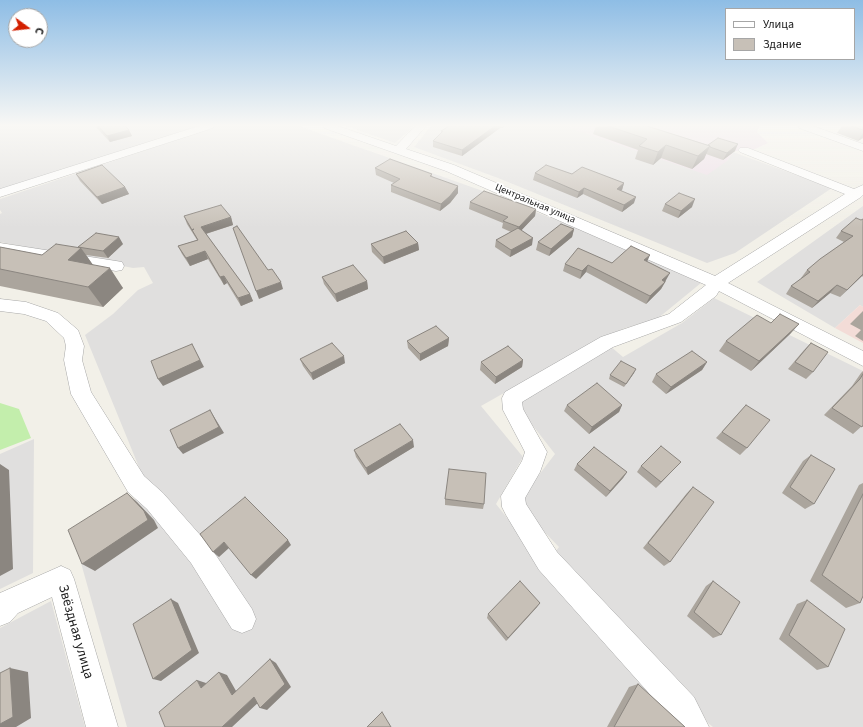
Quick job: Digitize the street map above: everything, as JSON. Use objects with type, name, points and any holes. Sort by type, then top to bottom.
[{"type":"street","points":[[0,193],[103,160]]},
{"type":"street","name":"Центральная улица","points":[[425,160],[450,168],[716,282],[765,309]]},
{"type":"street","points":[[772,160],[859,191]]},
{"type":"street","points":[[694,727],[683,708],[548,562],[514,507],[513,496],[532,465],[536,452],[513,410],[512,398],[607,342],[675,318],[710,292],[716,282],[859,191]]},
{"type":"street","points":[[0,248],[9,248],[116,266]]},
{"type":"street","points":[[746,263],[742,276],[743,286],[747,293],[765,309],[863,359]]},
{"type":"street","points":[[0,305],[26,308],[52,317],[72,335],[75,346],[73,360],[81,394],[100,426],[136,484],[155,501],[200,554],[242,619]]},
{"type":"street","name":"Звёздная улица","points":[[0,612],[8,603],[61,579],[102,727]]},
{"type":"shaded area","points":[[0,160],[92,160],[0,189]]},
{"type":"shaded area","points":[[117,160],[395,160],[480,190],[617,244],[701,283],[657,319],[625,328],[594,342],[481,406],[523,457],[496,504],[562,587],[682,727],[127,727],[74,538],[151,489],[143,477],[85,335],[113,314],[138,290],[153,283],[144,267],[133,268],[0,242],[0,214],[2,213],[0,210],[0,199]]},
{"type":"shaded area","points":[[449,160],[755,160],[832,188],[735,253],[707,263],[498,178]]},
{"type":"shaded area","points":[[663,160],[728,160],[707,175]]},
{"type":"shaded area","points":[[863,206],[863,307],[860,305],[835,328],[757,282]]},
{"type":"shaded area","points":[[714,298],[863,371],[863,727],[713,727],[708,723],[689,691],[552,556],[559,547],[523,510],[522,497],[555,454],[519,408],[520,399],[610,346],[623,357],[682,323]]},
{"type":"shaded area","points":[[860,305],[863,307],[863,343],[835,328]]},
{"type":"shaded area","points":[[34,439],[33,573],[0,589],[0,454]]},
{"type":"shaded area","points":[[51,601],[85,727],[0,727],[0,628]]},
{"type":"green space","points":[[0,403],[19,409],[31,438],[0,450]]},
{"type":"building","points":[[388,160],[393,160],[432,174],[430,176],[458,186],[441,204],[391,185],[400,179],[375,168]]},
{"type":"building","points":[[102,165],[125,187],[97,197],[76,174]]},
{"type":"building","points":[[546,165],[572,174],[582,167],[624,183],[617,189],[636,197],[624,205],[584,188],[579,192],[535,173]]},
{"type":"building","points":[[484,191],[536,209],[519,227],[503,221],[508,217],[470,202]]},
{"type":"building","points":[[679,193],[695,199],[681,211],[665,204]]},
{"type":"building","points":[[221,205],[231,217],[201,227],[250,294],[238,298],[224,276],[220,277],[205,251],[186,258],[178,246],[198,240],[184,216]]},
{"type":"building","points":[[856,218],[861,220],[863,219],[863,274],[847,290],[837,285],[818,301],[791,286],[810,272],[807,270],[820,259],[853,236],[841,231]]},
{"type":"building","points":[[561,224],[574,229],[551,249],[538,242]]},
{"type":"building","points":[[237,226],[268,270],[272,269],[281,282],[256,291],[233,228]]},
{"type":"building","points":[[518,228],[533,238],[511,250],[496,240]]},
{"type":"building","points":[[406,231],[418,243],[383,257],[371,244]]},
{"type":"building","points":[[96,233],[119,237],[103,251],[78,247]]},
{"type":"building","points":[[56,244],[81,248],[68,260],[110,268],[88,287],[0,269],[0,247],[42,255]]},
{"type":"building","points":[[631,246],[650,255],[644,260],[670,273],[662,280],[665,282],[650,296],[588,265],[582,271],[565,264],[578,248],[612,263]]},
{"type":"building","points":[[353,265],[367,281],[335,294],[322,277]]},
{"type":"building","points":[[780,314],[799,324],[759,361],[726,341],[757,315],[771,323]]},
{"type":"building","points":[[436,326],[449,338],[420,354],[407,341]]},
{"type":"building","points":[[332,343],[344,356],[311,373],[300,359]]},
{"type":"building","points":[[811,343],[828,352],[813,372],[795,362]]},
{"type":"building","points":[[192,344],[200,360],[158,379],[151,361]]},
{"type":"building","points":[[508,346],[523,360],[496,377],[481,362]]},
{"type":"building","points":[[692,351],[707,362],[671,387],[656,374]]},
{"type":"building","points":[[621,361],[636,369],[626,384],[610,375]]},
{"type":"building","points":[[863,374],[863,425],[862,427],[832,408]]},
{"type":"building","points":[[597,383],[622,405],[592,427],[567,405]]},
{"type":"building","points":[[746,405],[770,420],[747,448],[722,432]]},
{"type":"building","points":[[210,410],[219,427],[178,448],[170,430]]},
{"type":"building","points":[[400,424],[413,440],[366,468],[354,450]]},
{"type":"building","points":[[661,446],[681,462],[661,482],[641,466]]},
{"type":"building","points":[[594,447],[627,472],[610,491],[577,464]]},
{"type":"building","points":[[811,455],[835,469],[814,504],[790,487]]},
{"type":"building","points":[[449,469],[486,473],[484,504],[445,499]]},
{"type":"building","points":[[693,487],[714,502],[670,562],[648,543]]},
{"type":"building","points":[[127,493],[144,511],[148,520],[82,564],[68,530]]},
{"type":"building","points":[[863,494],[863,596],[860,603],[822,575]]},
{"type":"building","points":[[245,497],[288,540],[251,575],[224,542],[213,552],[200,534]]},
{"type":"building","points":[[520,581],[540,603],[508,638],[488,614]]},
{"type":"building","points":[[713,581],[740,602],[721,635],[694,612]]},
{"type":"building","points":[[171,599],[192,650],[153,679],[133,624]]},
{"type":"building","points":[[807,600],[845,629],[828,667],[789,635]]},
{"type":"building","points":[[270,659],[285,684],[260,708],[254,697],[222,727],[165,727],[159,712],[197,680],[201,688],[219,672],[232,695]]},
{"type":"building","points":[[10,668],[13,717],[0,724],[0,673]]},
{"type":"building","points":[[638,684],[685,727],[614,727]]},
{"type":"building","points":[[382,712],[391,727],[367,727]]}]
